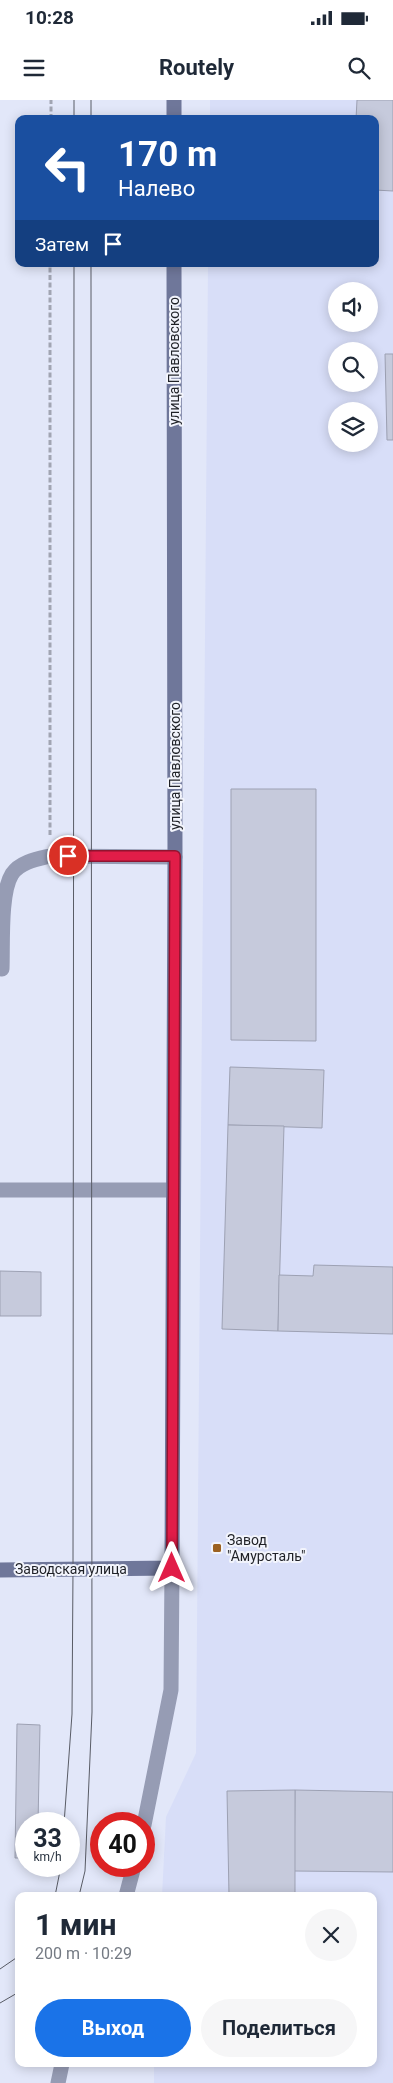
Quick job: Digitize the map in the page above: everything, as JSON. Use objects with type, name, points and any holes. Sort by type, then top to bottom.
[{"type":"street","points":[[174,100],[174,115]]},
{"type":"street","name":"улица Павловского","points":[[172,1568],[175,856],[174,267]]},
{"type":"street","name":"Заводская улица","points":[[0,1570],[172,1568]]},
{"type":"lane","points":[[2,969],[4,891],[12,873],[30,860],[50,856],[175,856]]},
{"type":"lane","points":[[0,1190],[173,1190]]},
{"type":"lane","points":[[147,1812],[171,1690],[172,1568]]},
{"type":"lane","points":[[127,1892],[131,1877]]},
{"type":"lane","points":[[58,2083],[61,2067]]},
{"type":"path","points":[[50,115],[51,100]]},
{"type":"path","points":[[50,267],[50,856]]},
{"type":"shaded area","points":[[210,100],[393,100],[393,2083],[154,2083],[154,2067],[377,2067],[377,1892],[162,1892],[166,1817],[196,1753],[208,267],[379,267],[379,115],[210,115]]},
{"type":"building","points":[[357,100],[393,100],[393,191],[379,190],[379,115],[356,115]]},
{"type":"building","points":[[385,354],[393,354],[393,440],[387,440]]},
{"type":"building","points":[[231,789],[316,789],[316,1041],[231,1040]]},
{"type":"building","points":[[230,1067],[324,1070],[322,1128],[228,1125]]},
{"type":"building","points":[[228,1125],[284,1126],[278,1331],[222,1329]]},
{"type":"building","points":[[314,1265],[393,1267],[393,1334],[278,1331],[279,1275],[313,1276]]},
{"type":"building","points":[[0,1271],[41,1272],[41,1316],[0,1316]]},
{"type":"building","points":[[17,1724],[40,1725],[38,1812],[16,1812]]},
{"type":"building","points":[[295,1790],[393,1792],[393,1872],[294,1871]]},
{"type":"building","points":[[295,1790],[295,1892],[229,1892],[227,1791]]},
{"type":"tram line","points":[[74,100],[74,115]]},
{"type":"tram line","points":[[91,100],[91,115]]},
{"type":"tram line","points":[[65,1812],[72,1714],[73,1570],[74,267]]},
{"type":"tram line","points":[[80,1892],[85,1871],[92,1712],[91,267]]},
{"type":"tram line","points":[[56,1892],[59,1877]]},
{"type":"tram line","points":[[0,1969],[15,1959]]},
{"type":"tram line","points":[[0,2003],[15,1994]]},
{"type":"place","name":"Завод \"Амурсталь\"","points":[[217,1548]]},
{"type":"route","points":[[68,856],[175,856],[172,1568]]}]
